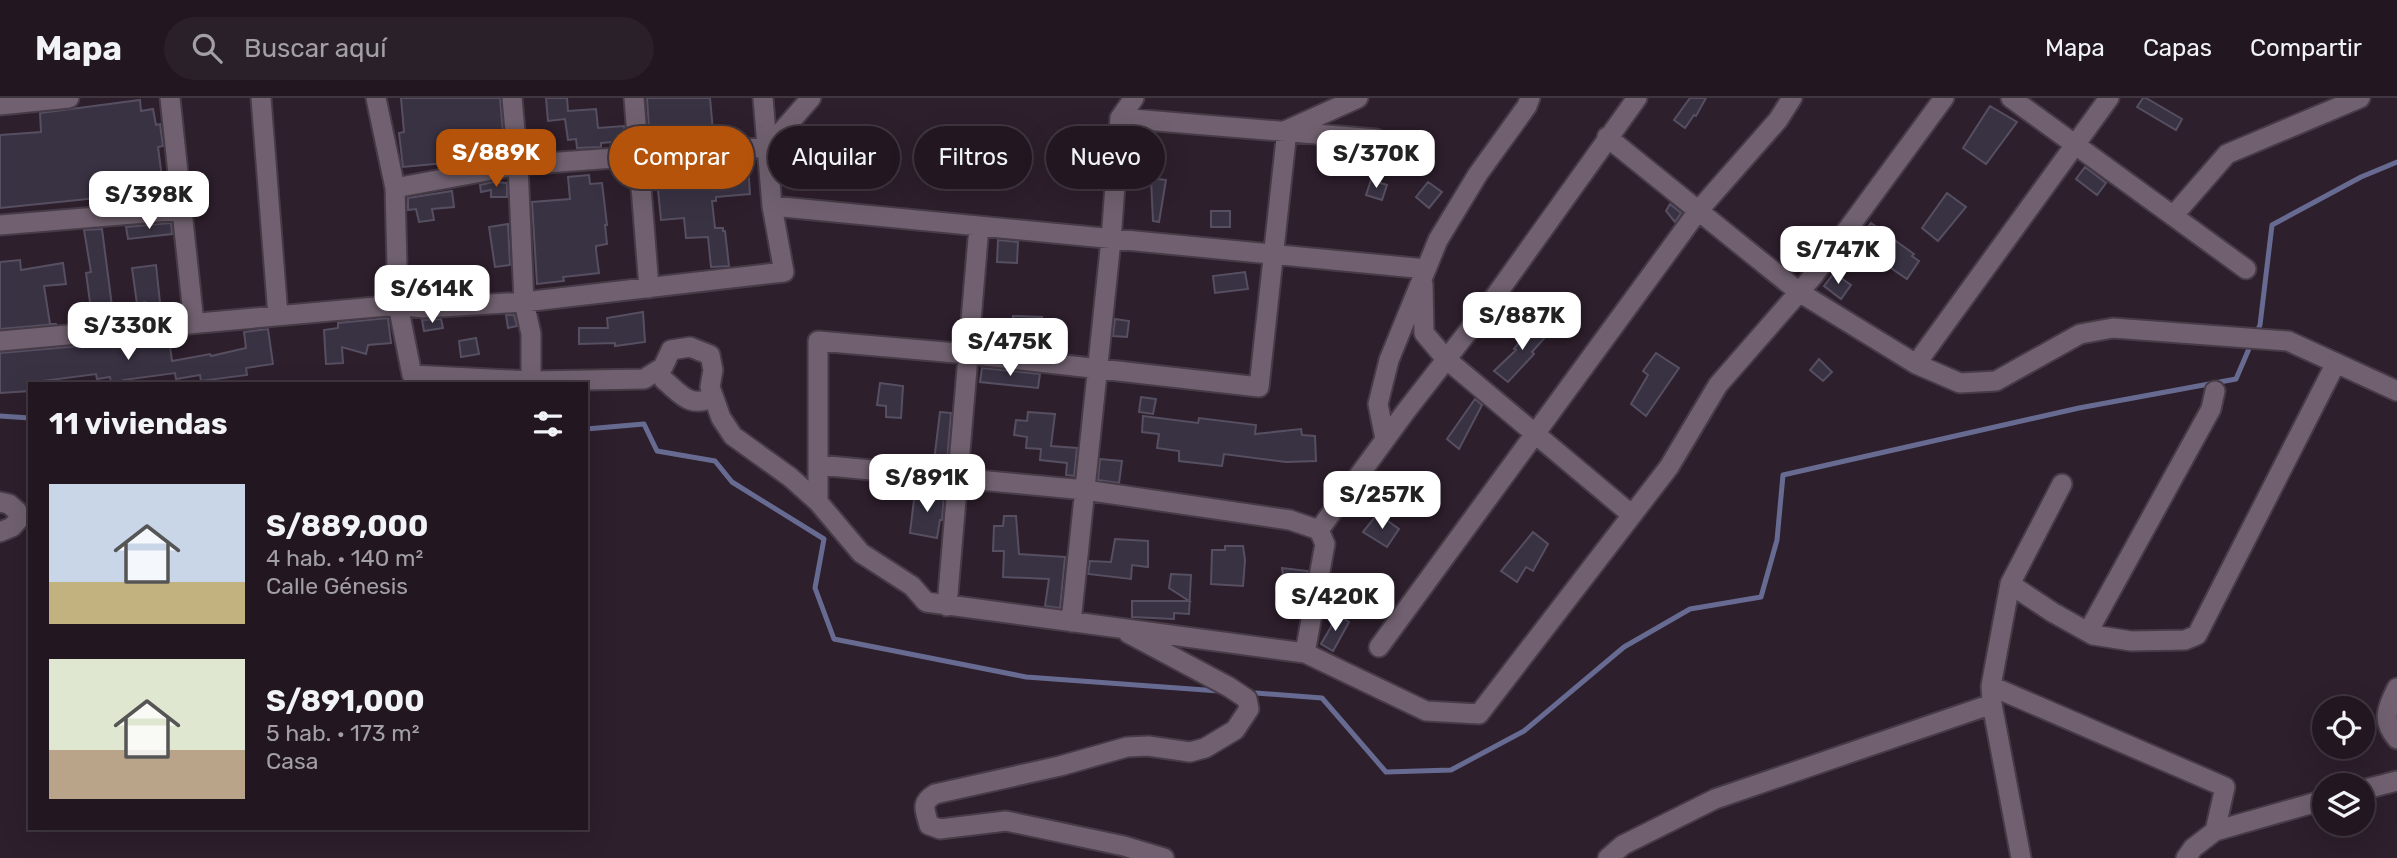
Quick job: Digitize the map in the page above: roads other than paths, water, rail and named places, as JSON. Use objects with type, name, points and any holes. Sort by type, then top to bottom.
[{"type":"street","points":[[170,98],[193,314],[191,324]]},
{"type":"street","points":[[261,98],[278,316]]},
{"type":"street","points":[[376,98],[395,188],[398,305],[412,375],[531,381],[644,379],[663,367],[671,350],[690,347],[710,355],[713,370],[709,387],[721,418],[733,436],[790,477],[818,502],[861,552],[912,586],[926,602],[1305,653],[1426,711],[1479,714],[1669,467],[1718,385],[1799,292],[1944,98]]},
{"type":"street","points":[[512,98],[524,302],[531,334],[531,381]]},
{"type":"street","points":[[634,98],[636,126]]},
{"type":"street","points":[[754,148],[768,147],[762,98]]},
{"type":"street","points":[[786,126],[811,98]]},
{"type":"street","points":[[1071,622],[1121,118],[1134,98]]},
{"type":"street","points":[[1287,130],[1358,98]]},
{"type":"street","points":[[1385,439],[1378,404],[1389,360],[1438,240],[1478,174],[1530,98]]},
{"type":"street","points":[[1319,530],[1385,439],[1491,302],[1637,98]]},
{"type":"street","points":[[1379,648],[1698,211],[1777,120],[1792,98]]},
{"type":"street","points":[[2011,98],[2246,269]]},
{"type":"street","points":[[1916,364],[2109,98]]},
{"type":"street","points":[[2174,216],[2227,154],[2360,98]]},
{"type":"street","points":[[0,105],[58,99]]},
{"type":"street","points":[[1121,118],[1376,139]]},
{"type":"street","points":[[818,502],[818,341],[968,354],[1259,387],[1287,130]]},
{"type":"street","points":[[1607,137],[1799,292],[1916,364],[1960,383],[1996,381],[2080,334],[2113,328],[2288,341],[2397,391]]},
{"type":"street","points":[[395,188],[518,165],[609,158]]},
{"type":"street","points":[[641,189],[649,288]]},
{"type":"street","points":[[0,341],[398,305],[424,308],[524,302],[784,272],[771,189]]},
{"type":"street","points":[[772,206],[1275,255],[1424,273]]},
{"type":"street","points":[[0,225],[181,210]]},
{"type":"street","points":[[947,606],[979,226]]},
{"type":"street","points":[[1424,273],[1424,333],[1446,359],[1632,515]]},
{"type":"street","points":[[2010,584],[2052,612],[2088,632],[2107,638],[2131,641],[2185,640],[2197,635],[2336,363]]},
{"type":"street","points":[[664,380],[688,400],[702,403],[713,397]]},
{"type":"street","points":[[2088,632],[2211,409],[2215,391]]},
{"type":"street","points":[[818,465],[1084,491],[1290,520],[1319,530],[1325,544],[1305,653]]},
{"type":"street","points":[[2021,858],[1992,695],[2010,584],[2062,484]]},
{"type":"street","points":[[0,502],[9,504],[17,511],[19,519],[12,527],[0,532]]},
{"type":"street","points":[[1118,628],[1247,699],[1249,709],[1235,730],[1215,743],[1190,752],[1148,746],[1127,747],[1060,766],[935,794],[927,799],[923,807],[929,825],[934,828],[1006,821],[1124,846],[1164,858]]},
{"type":"street","points":[[2397,688],[2386,715],[2389,730],[2397,739]]},
{"type":"street","points":[[1619,854],[1715,799],[1992,695],[2225,787],[2215,831]]},
{"type":"street","points":[[2375,786],[2397,780]]},
{"type":"street","points":[[2186,858],[2193,848],[2215,831],[2312,803]]},
{"type":"waterway","points":[[2255,335],[2260,325],[2272,225],[2361,177],[2397,162]]},
{"type":"waterway","points":[[1256,693],[1322,698],[1386,772],[1451,770],[1524,731],[1624,647],[1690,609],[1761,597],[1777,540],[1783,475],[2079,408],[2236,379],[2251,344]]},
{"type":"waterway","points":[[0,416],[28,418]]},
{"type":"waterway","points":[[588,429],[644,424],[657,451],[715,461],[732,482],[824,539],[815,588],[834,639],[1026,677],[1219,691]]}]
